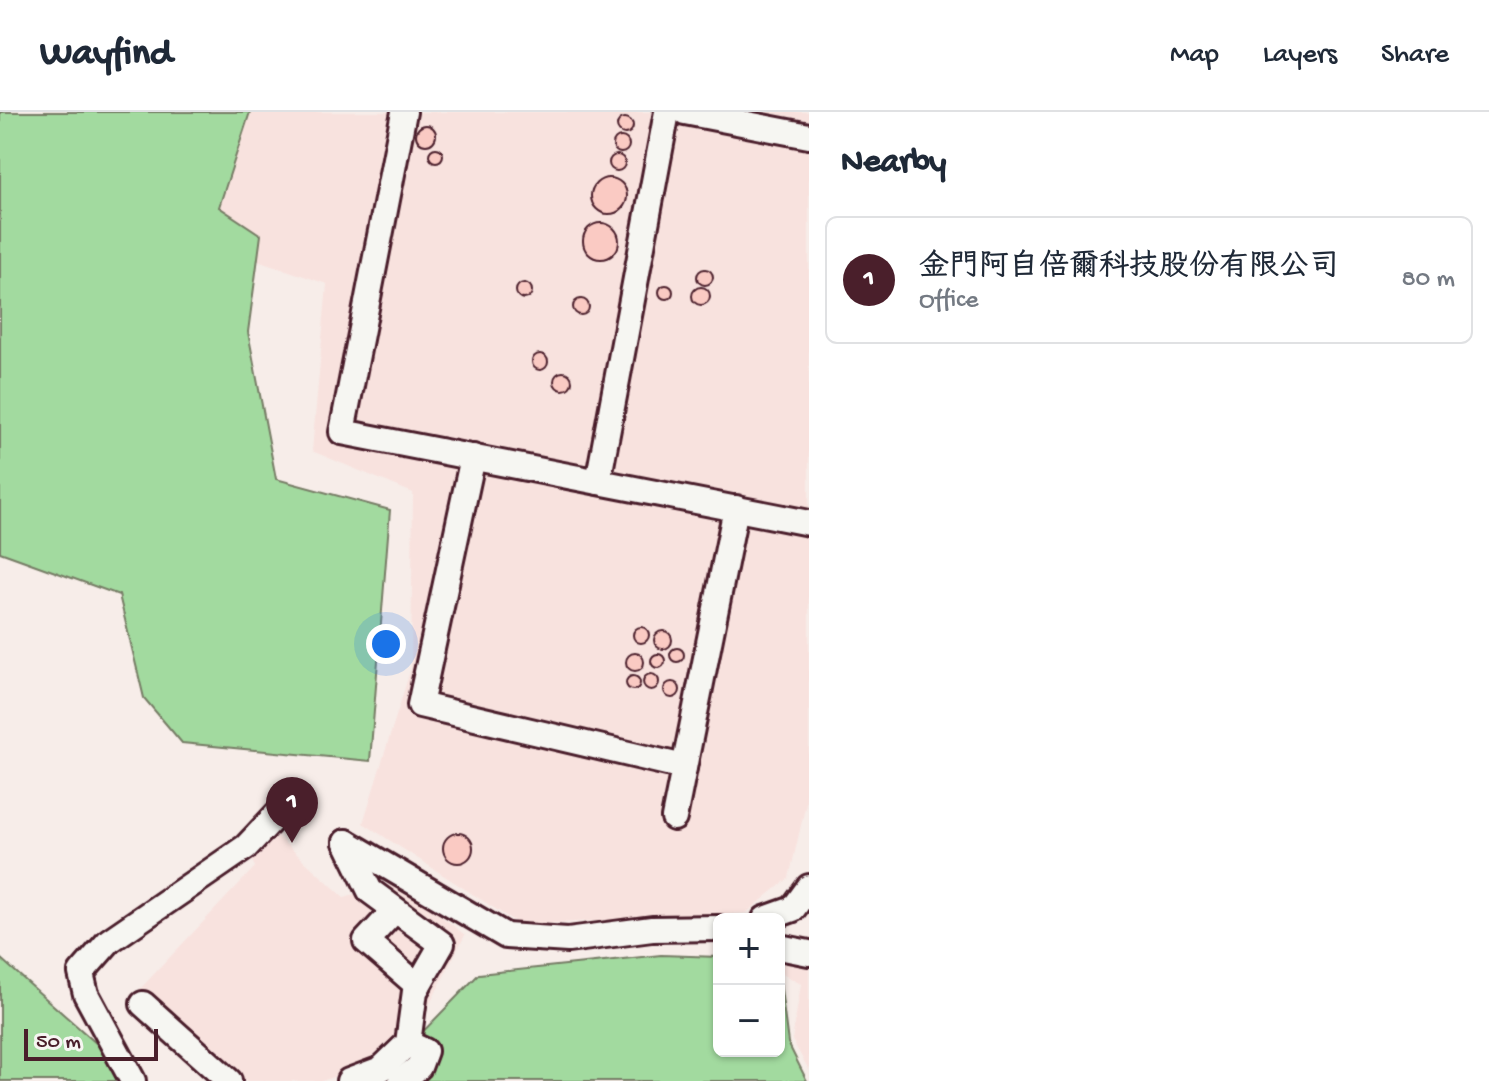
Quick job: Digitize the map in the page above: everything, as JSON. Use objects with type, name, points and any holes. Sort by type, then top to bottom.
[{"type":"street","points":[[404,112],[342,432],[809,523]]},
{"type":"street","points":[[598,482],[667,112]]},
{"type":"street","points":[[685,112],[809,136]]},
{"type":"street","points":[[473,457],[420,705],[684,767]]},
{"type":"street","points":[[674,818],[736,508]]},
{"type":"street","points":[[133,1081],[86,994],[81,973],[109,941],[246,847],[280,811]]},
{"type":"street","points":[[349,1081],[381,1069],[408,1043],[418,986],[442,944],[370,891],[346,842],[506,936],[568,940],[652,929],[713,928]]},
{"type":"street","points":[[782,913],[793,909],[809,887]]},
{"type":"street","points":[[395,910],[366,941],[418,986]]},
{"type":"street","points":[[785,948],[809,953]]},
{"type":"street","points":[[143,1004],[229,1081]]},
{"type":"street","points":[[401,1081],[419,1067],[425,1051],[408,1043]]},
{"type":"shaded area","points":[[191,112],[809,112],[809,760],[806,803],[789,878],[746,913],[520,925],[363,823],[411,668],[413,493],[312,451],[327,284],[159,226]]},
{"type":"shaded area","points":[[276,835],[344,897],[391,884],[413,894],[465,935],[419,1025],[378,1060],[322,1081],[245,1081],[139,990],[255,867],[251,859]]},
{"type":"shaded area","points":[[785,942],[809,944],[809,1070],[792,1040],[801,984],[785,975]]},
{"type":"green space","points":[[0,112],[250,112],[219,207],[261,235],[248,332],[276,479],[390,510],[370,761],[182,743],[144,698],[119,595],[0,552]]},
{"type":"green space","points":[[661,955],[713,957],[713,1057],[785,1057],[785,1020],[788,1043],[807,1081],[375,1081],[479,974]]},
{"type":"green space","points":[[0,958],[106,1052],[123,1081],[0,1081]]},
{"type":"building","points":[[625,118],[633,126],[625,134],[617,126]]},
{"type":"building","points":[[422,125],[430,125],[436,135],[430,145],[422,145],[416,139],[416,131]]},
{"type":"building","points":[[621,137],[627,139],[627,151],[621,153],[615,151],[613,145],[615,139]]},
{"type":"building","points":[[436,148],[443,155],[436,162],[429,155]]},
{"type":"building","points":[[617,155],[625,163],[617,171],[609,163]]},
{"type":"building","points":[[609,178],[622,183],[627,196],[622,209],[609,214],[596,209],[591,196],[596,183]]},
{"type":"building","points":[[601,223],[614,228],[619,241],[614,254],[601,259],[588,254],[583,241],[588,228]]},
{"type":"building","points":[[705,269],[711,271],[711,283],[705,285],[699,283],[697,277],[699,271]]},
{"type":"building","points":[[524,283],[530,285],[530,297],[524,299],[518,297],[516,291],[518,285]]},
{"type":"building","points":[[666,285],[673,292],[666,299],[659,292]]},
{"type":"building","points":[[701,287],[710,296],[701,305],[692,296]]},
{"type":"building","points":[[581,299],[589,307],[581,315],[573,307]]},
{"type":"building","points":[[537,354],[543,354],[548,362],[546,368],[537,370],[532,365],[532,359]]},
{"type":"building","points":[[563,372],[572,381],[563,390],[554,381]]},
{"type":"building","points":[[638,627],[644,627],[649,635],[647,641],[638,643],[633,638],[633,632]]},
{"type":"building","points":[[663,631],[672,640],[663,649],[654,640]]},
{"type":"building","points":[[677,648],[684,655],[677,662],[670,655]]},
{"type":"building","points":[[631,653],[639,653],[644,662],[642,669],[631,671],[626,666],[626,658]]},
{"type":"building","points":[[658,654],[665,661],[658,668],[651,661]]},
{"type":"building","points":[[648,674],[654,674],[659,682],[657,688],[648,690],[643,685],[643,679]]},
{"type":"building","points":[[633,676],[640,683],[633,690],[626,683]]},
{"type":"building","points":[[672,682],[680,690],[672,698],[664,690]]},
{"type":"building","points":[[458,833],[464,834],[472,842],[472,854],[464,862],[458,863],[452,862],[444,854],[443,848],[444,842],[452,834]]},
{"type":"place","name":"金門阿自倍爾科技股份有限公司","points":[[292,843]]}]
